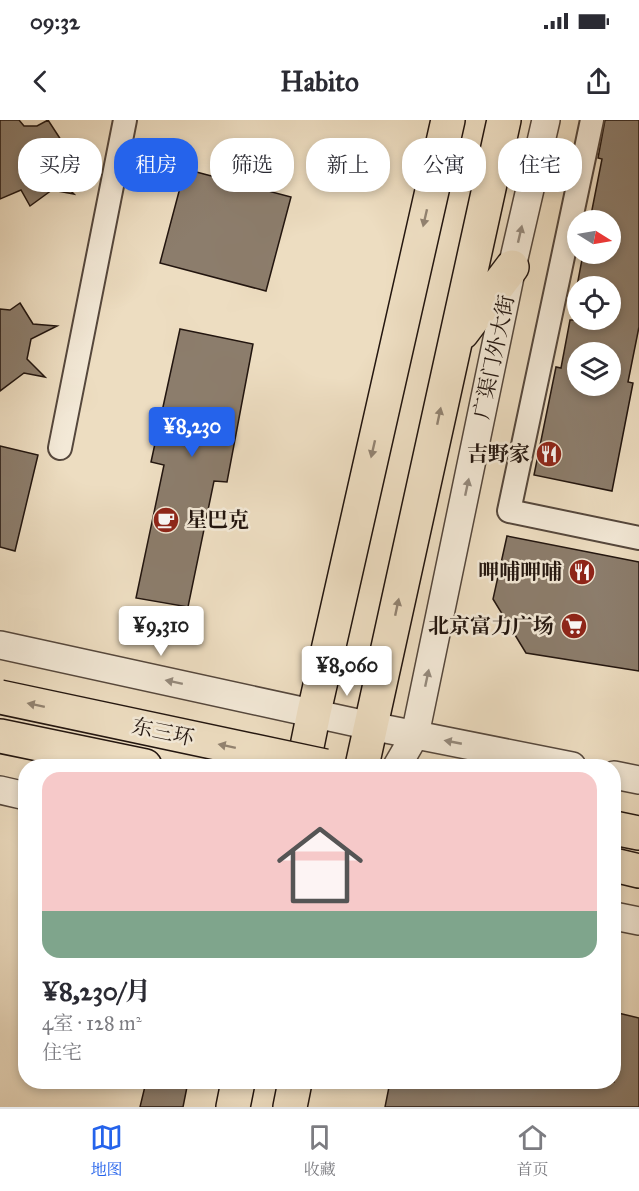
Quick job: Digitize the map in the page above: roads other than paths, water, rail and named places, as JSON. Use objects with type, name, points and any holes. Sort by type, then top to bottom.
[{"type":"main road","points":[[304,759],[448,120]]},
{"type":"main road","name":"广渠门外大街","points":[[364,759],[504,120]]},
{"type":"main road","points":[[455,342],[512,267]]},
{"type":"main road","name":"东三环","points":[[0,698],[292,759]]},
{"type":"main road","name":"东三环","points":[[0,736],[111,759]]},
{"type":"main road","points":[[621,829],[639,833]]},
{"type":"main road","points":[[621,867],[639,871]]},
{"type":"main road","points":[[233,1107],[237,1089]]},
{"type":"main road","points":[[290,1107],[294,1089]]},
{"type":"street","points":[[60,448],[125,120]]},
{"type":"street","name":"广渠门外大街","points":[[401,759],[416,735],[512,267],[546,120]]},
{"type":"street","points":[[592,120],[509,511],[639,538]]},
{"type":"street","points":[[0,645],[371,726],[538,759]]},
{"type":"street","points":[[621,776],[639,780]]},
{"type":"street","points":[[0,790],[18,794]]},
{"type":"street","points":[[621,917],[639,921]]},
{"type":"place","name":"吉野家","points":[[549,454]]},
{"type":"place","name":"星巴克","points":[[166,520]]},
{"type":"place","name":"呷哺呷哺","points":[[582,572]]},
{"type":"place","name":"北京富力广场","points":[[574,626]]}]
